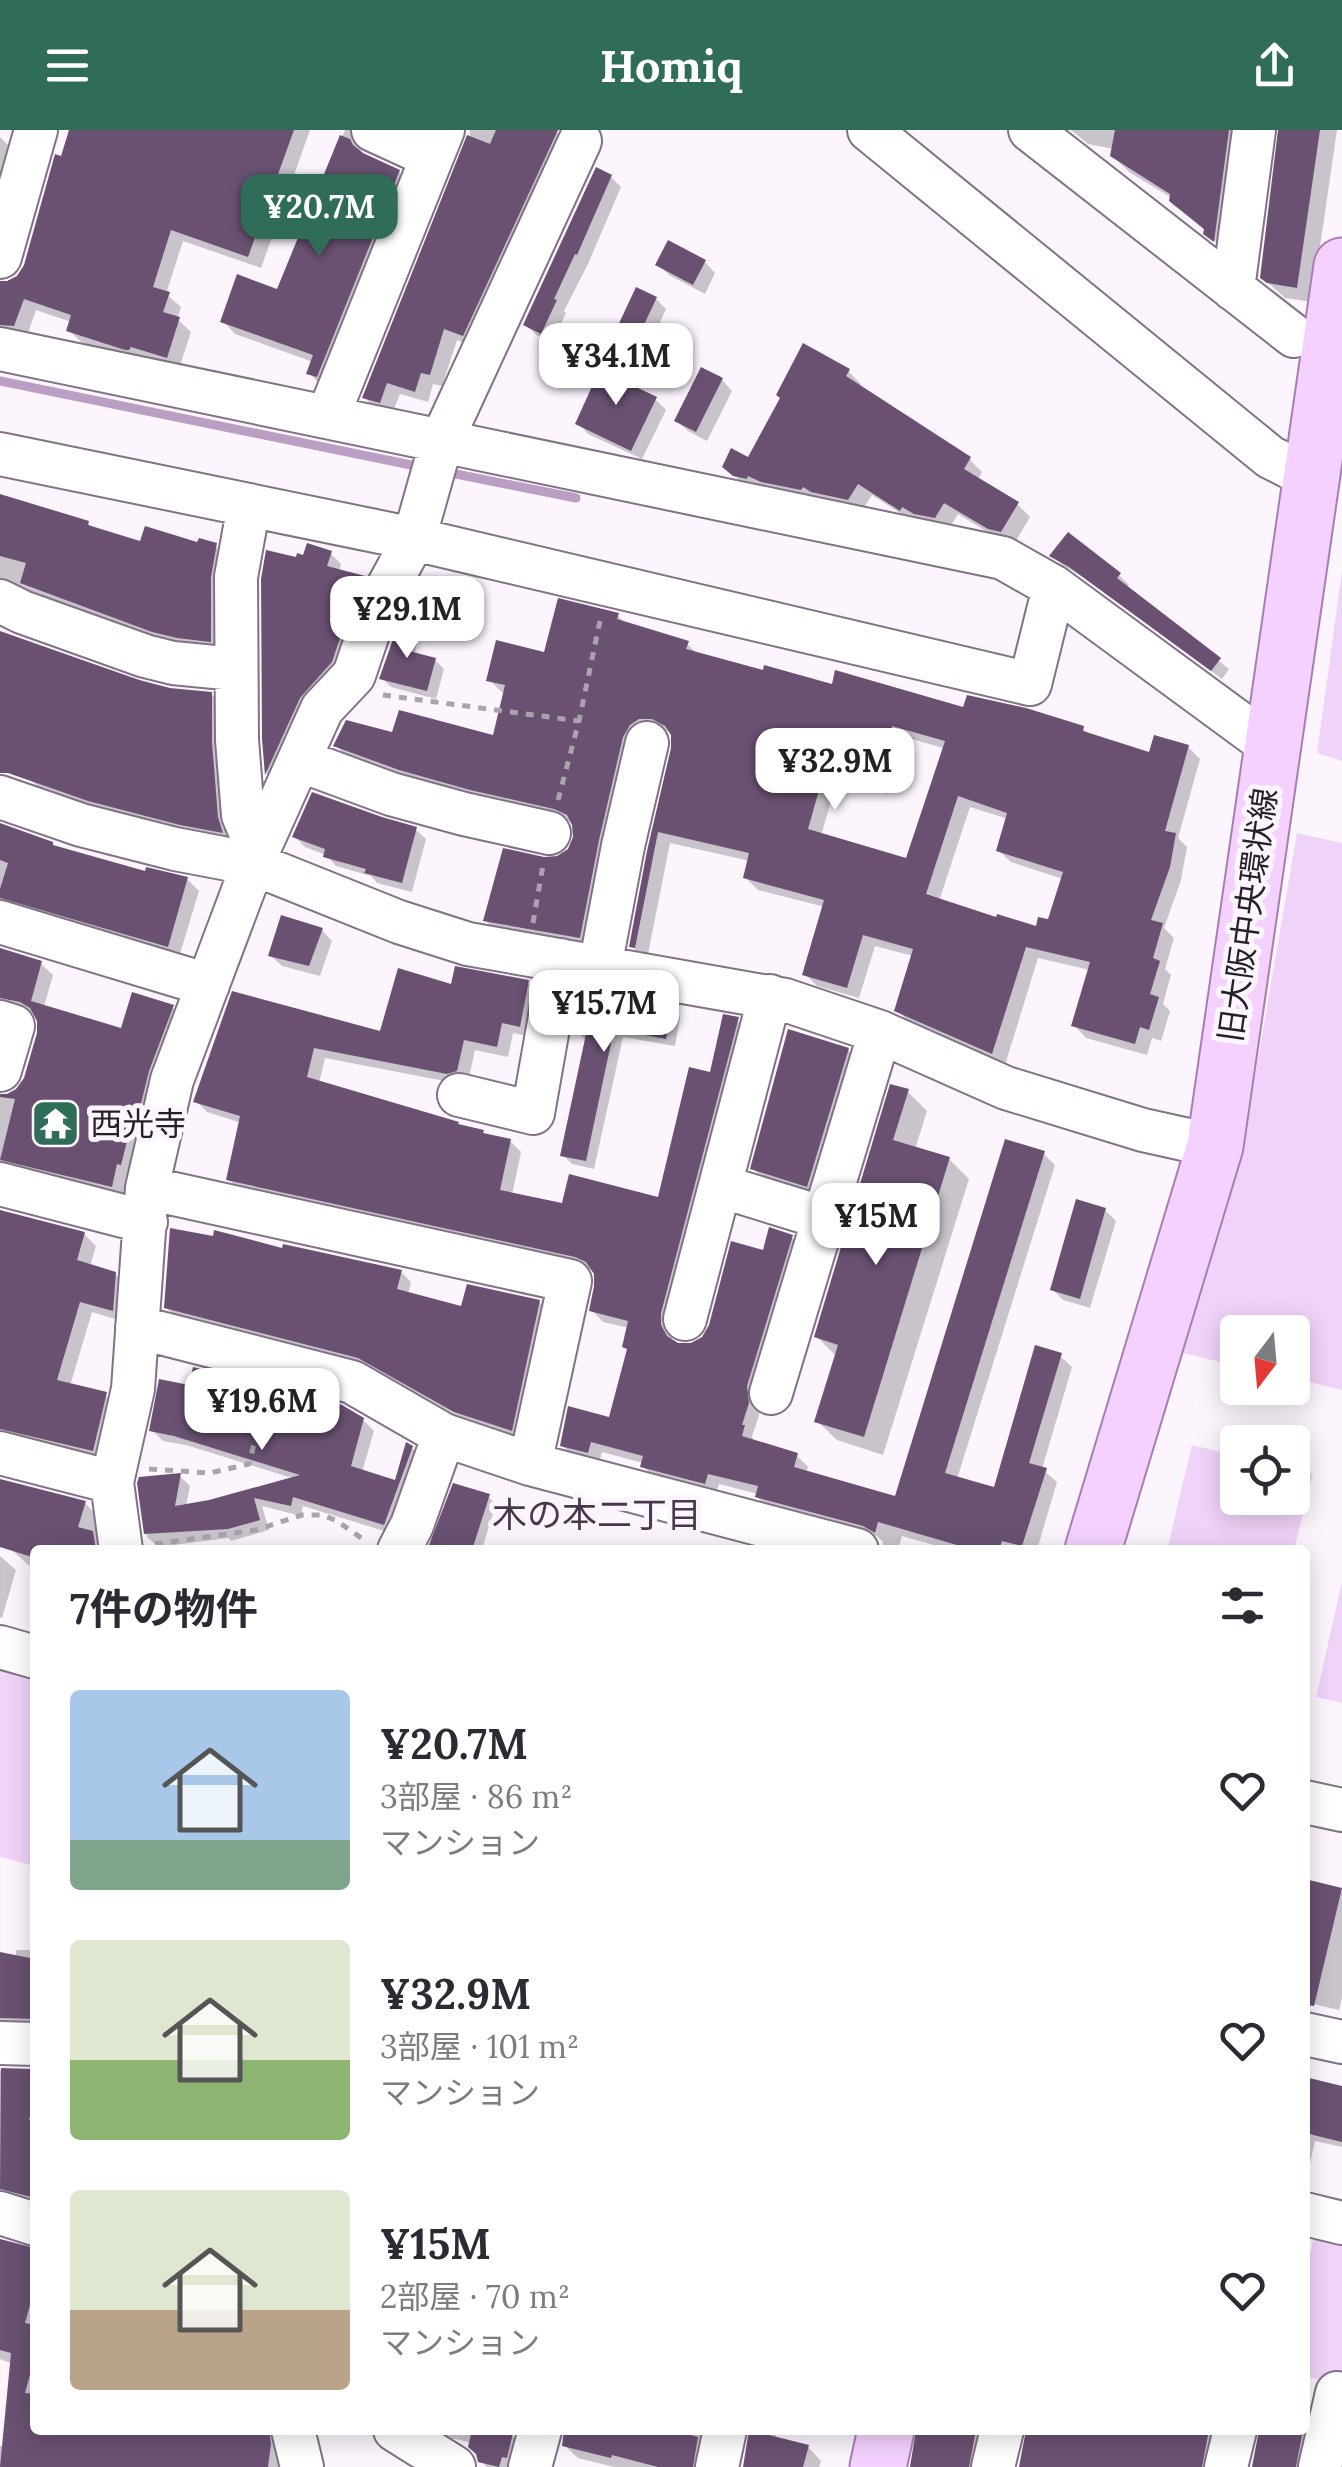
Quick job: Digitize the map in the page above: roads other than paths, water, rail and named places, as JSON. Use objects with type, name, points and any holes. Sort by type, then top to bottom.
[{"type":"main road","name":"旧大阪中央環状線","points":[[1095,1545],[1215,1146],[1342,266]]},
{"type":"main road","points":[[878,2467],[885,2435]]},
{"type":"street","points":[[0,256],[36,130]]},
{"type":"street","points":[[328,416],[437,143],[374,130]]},
{"type":"street","points":[[869,130],[1270,457],[1311,478]]},
{"type":"street","points":[[1233,289],[1254,130]]},
{"type":"street","points":[[1033,131],[1294,336]]},
{"type":"street","points":[[121,1545],[114,1472],[133,1389],[146,1205],[172,1080],[256,858],[322,709],[354,675],[377,608],[414,538],[442,440],[580,141]]},
{"type":"street","points":[[0,348],[1003,558],[1054,587],[1272,747]]},
{"type":"street","points":[[0,454],[414,538],[1030,684],[1054,587]]},
{"type":"street","points":[[249,504],[236,576],[236,740],[243,815],[256,858]]},
{"type":"street","points":[[0,601],[172,664],[236,669]]},
{"type":"street","points":[[459,1095],[533,1113],[563,961],[623,846],[648,743]]},
{"type":"street","points":[[299,760],[390,794],[549,834]]},
{"type":"street","points":[[0,796],[82,825],[176,849],[256,858],[399,922],[468,944],[770,996],[880,1032],[1006,1088],[1143,1130],[1215,1146]]},
{"type":"street","points":[[0,922],[208,985]]},
{"type":"street","points":[[684,1319],[770,996]]},
{"type":"street","points":[[0,1022],[12,1026],[0,1070]]},
{"type":"street","points":[[772,1393],[880,1032]]},
{"type":"street","points":[[0,1184],[146,1205],[570,1281],[530,1464]]},
{"type":"street","points":[[720,1186],[824,1218]]},
{"type":"street","points":[[137,1328],[352,1382],[444,1435],[753,1536],[820,1545]]},
{"type":"street","points":[[402,1545],[444,1435]]},
{"type":"street","points":[[0,1454],[114,1472]]},
{"type":"street","points":[[0,1646],[30,1656]]},
{"type":"street","points":[[1310,1803],[1342,1810]]},
{"type":"street","points":[[1310,2035],[1342,2042]]},
{"type":"street","points":[[0,2043],[30,2044]]},
{"type":"street","points":[[0,2213],[30,2222]]},
{"type":"street","points":[[1320,2467],[1328,2391]]},
{"type":"street","points":[[294,2435],[302,2467]]},
{"type":"street","points":[[403,2435],[454,2467]]},
{"type":"street","points":[[530,2467],[539,2435]]},
{"type":"street","points":[[717,2467],[725,2435]]},
{"type":"street","points":[[1226,2467],[1234,2435]]},
{"type":"waterway","points":[[0,381],[421,467]]},
{"type":"waterway","points":[[446,472],[576,498]]},
{"type":"place","name":"西光寺","points":[[55,1124]]},
{"type":"district","name":"木の本二丁目","points":[[597,1515]]}]
